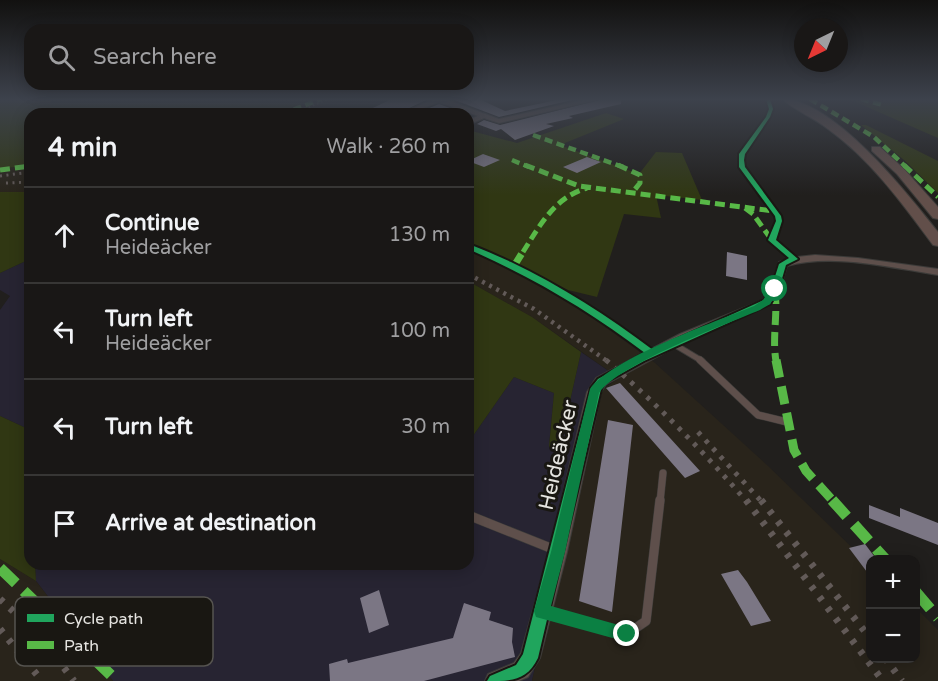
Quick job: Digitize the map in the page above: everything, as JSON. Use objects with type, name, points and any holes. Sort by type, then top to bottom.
[{"type":"main road","points":[[838,131],[860,148],[889,178],[938,242]]},
{"type":"main road","points":[[852,131],[884,156],[938,215]]},
{"type":"street","name":"Heideäcker","points":[[495,681],[522,670],[530,658],[558,552],[594,392],[601,381],[672,344],[767,302],[775,289],[783,264],[794,259],[822,259],[938,272]]},
{"type":"lane","points":[[672,344],[705,363],[758,415],[787,422]]},
{"type":"lane","points":[[542,611],[627,634],[646,621],[663,473]]},
{"type":"lane","points":[[474,517],[558,552]]},
{"type":"shaded area","points":[[24,166],[24,192],[0,192],[0,169]]},
{"type":"shaded area","points":[[474,254],[510,269],[589,315],[655,363],[768,466],[866,561],[866,663],[920,663],[920,612],[938,630],[938,681],[532,681],[596,398],[602,390],[619,378],[532,317],[474,284]]},
{"type":"shaded area","points":[[24,262],[24,427],[0,416],[0,310],[10,296],[0,290],[0,273]]},
{"type":"shaded area","points":[[581,352],[619,378],[609,383],[596,398],[532,681],[113,681],[101,666],[213,666],[213,597],[48,597],[36,581],[35,570],[474,570],[474,434],[514,377],[554,393],[549,446],[559,450]]},
{"type":"shaded area","points":[[0,559],[36,581],[48,597],[15,597],[15,666],[101,666],[113,681],[0,681]]},
{"type":"green space","points":[[0,131],[24,131],[24,166],[0,169]]},
{"type":"green space","points":[[553,131],[595,131],[560,145],[639,174],[656,152],[682,153],[702,200],[656,195],[661,218],[624,214],[597,297],[568,290],[474,246],[474,132],[517,143]]},
{"type":"green space","points":[[868,131],[878,131],[938,161],[938,193],[904,160]]},
{"type":"green space","points":[[921,131],[938,131],[938,138]]},
{"type":"green space","points":[[0,192],[24,192],[24,262],[0,273]]},
{"type":"green space","points":[[474,284],[532,317],[581,352],[559,450],[549,447],[554,393],[514,377],[474,434]]},
{"type":"green space","points":[[0,416],[24,427],[24,570],[35,570],[36,581],[0,559]]},
{"type":"building","points":[[503,131],[541,131],[515,140]]},
{"type":"building","points":[[483,154],[500,160],[484,167],[474,163],[474,158]]},
{"type":"building","points":[[587,157],[601,162],[577,173],[563,167]]},
{"type":"building","points":[[727,252],[747,256],[747,280],[726,276]]},
{"type":"building","points":[[620,383],[700,471],[685,478],[606,388]]},
{"type":"building","points":[[608,420],[633,425],[612,612],[579,601]]},
{"type":"building","points":[[869,505],[900,517],[900,508],[938,523],[938,545],[869,518]]},
{"type":"building","points":[[865,544],[873,555],[866,555],[866,571],[849,548]]},
{"type":"building","points":[[738,570],[771,621],[751,626],[721,574]]},
{"type":"building","points":[[379,590],[389,625],[369,633],[360,598]]},
{"type":"building","points":[[464,603],[491,612],[489,620],[513,628],[512,642],[515,657],[424,681],[330,681],[329,664],[347,659],[348,663],[453,638]]},
{"type":"railway","points":[[0,176],[24,173]]},
{"type":"railway","points":[[6,183],[24,182]]},
{"type":"railway","points":[[474,277],[534,309],[607,361]]},
{"type":"railway","points":[[606,360],[679,428],[747,502]]},
{"type":"railway","points":[[698,432],[762,502]]},
{"type":"railway","points":[[746,500],[883,681]]},
{"type":"railway","points":[[761,500],[866,633]]},
{"type":"railway","points":[[0,599],[15,613]]},
{"type":"railway","points":[[0,629],[15,648]]},
{"type":"railway","points":[[889,663],[902,681]]},
{"type":"railway","points":[[30,666],[42,681]]},
{"type":"railway","points":[[63,666],[74,681]]},
{"type":"marked path","points":[[864,131],[874,137],[938,197]]},
{"type":"marked path","points":[[533,135],[635,171],[640,175],[640,183],[632,193]]},
{"type":"marked path","points":[[512,160],[579,186],[773,211]]},
{"type":"marked path","points":[[0,170],[24,167]]},
{"type":"marked path","points":[[514,266],[553,208],[563,198],[575,191],[587,188]]},
{"type":"marked path","points":[[745,208],[753,214],[774,243]]},
{"type":"marked path","points":[[775,290],[778,313],[774,350],[794,450],[806,471],[882,555]]},
{"type":"marked path","points":[[0,568],[30,597]]},
{"type":"marked path","points":[[920,597],[938,618]]},
{"type":"marked path","points":[[101,666],[117,681]]},
{"type":"cycle path","points":[[495,681],[521,670],[530,658],[596,388],[601,381],[641,359],[767,302],[775,289],[783,264],[794,259],[772,240],[779,221],[778,216],[742,167],[742,154],[758,131]]},
{"type":"cycle path","points":[[474,249],[517,268],[586,307],[652,354]]},
{"type":"route","points":[[627,634],[542,611],[558,552],[594,392],[601,381],[641,359],[684,337],[757,308],[767,302],[775,289]]}]
